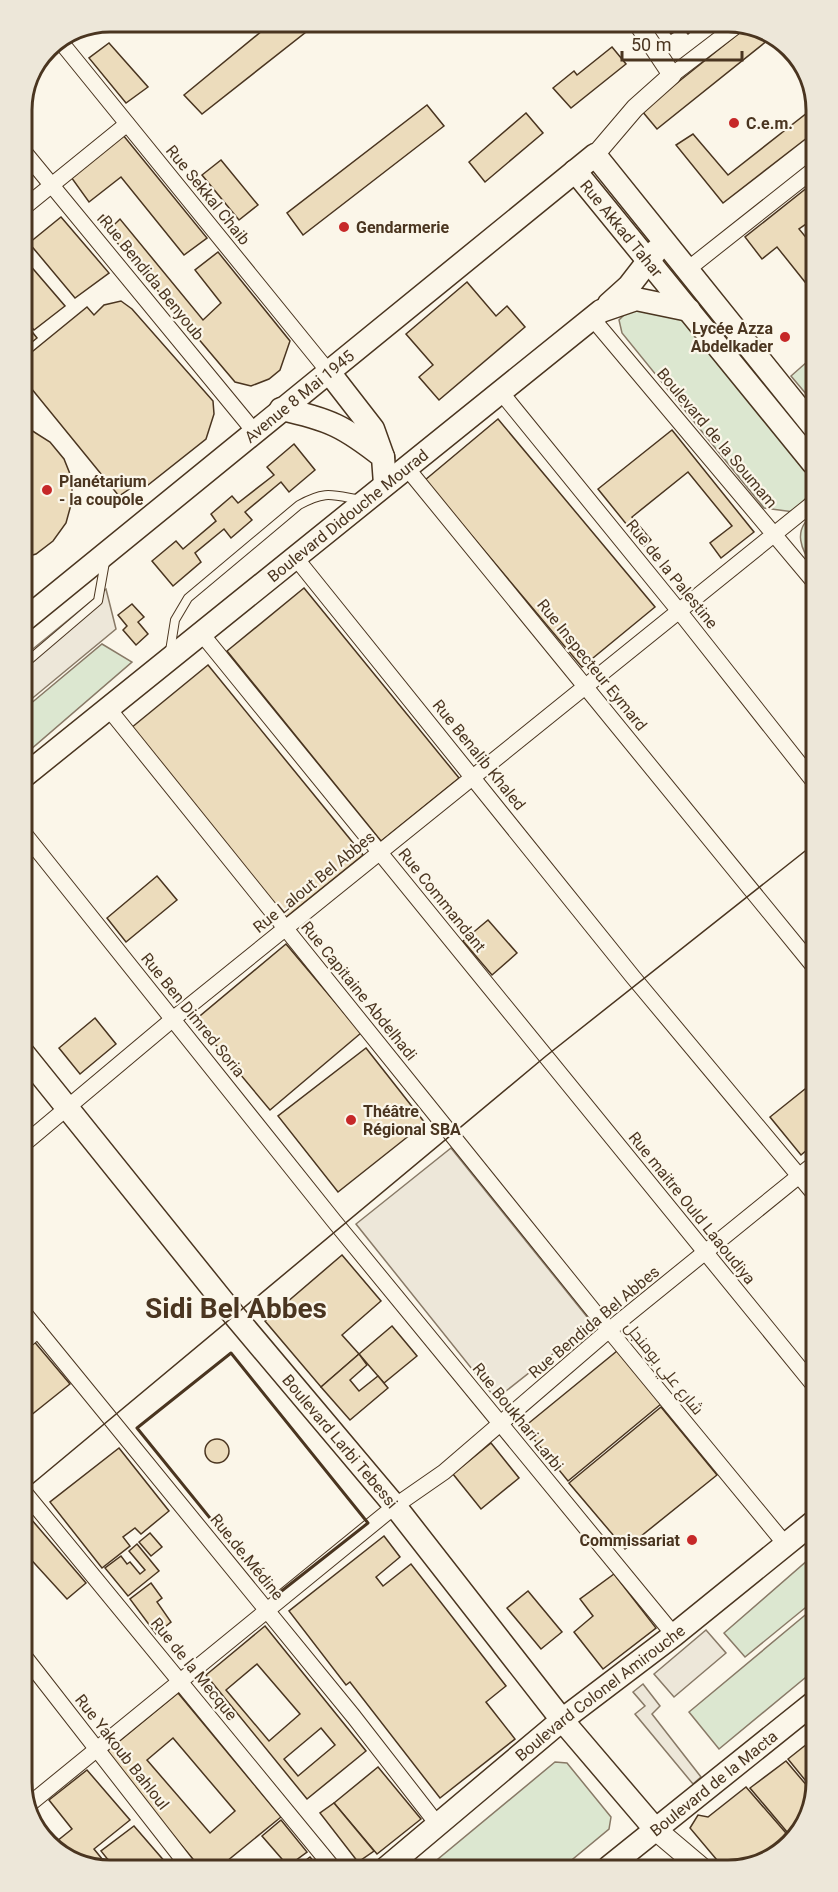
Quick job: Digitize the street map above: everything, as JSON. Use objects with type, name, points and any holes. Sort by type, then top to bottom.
[{"type":"main road","name":"Rue Akkad Tahar","points":[[806,417],[595,155],[575,171],[806,454]]},
{"type":"main road","name":"Avenue 8 Mai 1945","points":[[32,613],[575,171]]},
{"type":"main road","points":[[596,315],[629,286],[649,262],[662,239]]},
{"type":"main road","name":"Boulevard Didouche Mourad","points":[[32,770],[596,315],[669,284],[688,269]]},
{"type":"main road","points":[[636,298],[688,310]]},
{"type":"main road","points":[[328,371],[373,429],[383,457],[385,484]]},
{"type":"main road","points":[[281,409],[328,420],[383,457]]},
{"type":"main road","name":"Boulevard Larbi Tebessi","points":[[31,1063],[234,1315],[395,1506],[562,1720],[655,1829]]},
{"type":"main road","name":"Boulevard Colonel Amirouche","points":[[397,1860],[562,1720],[674,1635],[806,1528]]},
{"type":"main road","name":"Boulevard de la Macta","points":[[617,1860],[806,1709]]},
{"type":"main road","points":[[655,1829],[692,1860]]},
{"type":"street","points":[[643,32],[672,75]]},
{"type":"street","points":[[595,155],[635,108],[672,75],[728,32]]},
{"type":"street","name":"Rue Sekkal Chaib","points":[[64,46],[328,371]]},
{"type":"street","points":[[32,201],[127,124]]},
{"type":"street","name":"Rue Bendida Benyoub","points":[[32,160],[254,431]]},
{"type":"street","points":[[688,269],[806,176]]},
{"type":"street","name":"Boulevard de la Soumam","points":[[596,315],[806,572]]},
{"type":"street","name":"Rue de la Palestine","points":[[500,391],[806,772]]},
{"type":"street","name":"Rue Inspecteur Eymard","points":[[406,467],[806,957]]},
{"type":"street","name":"Rue Lalout Bel Abbes","points":[[31,1138],[173,1019],[806,509]]},
{"type":"street","name":"Rue Benalib Khaled","points":[[295,557],[633,977],[806,1184]]},
{"type":"street","name":"Rue Commandant","points":[[201,633],[541,1050]]},
{"type":"street","name":"Rue Capitaine Abdelhadi","points":[[108,708],[447,1129]]},
{"type":"street","name":"Rue Ben Dimred Soria","points":[[32,843],[334,1221]]},
{"type":"street","name":"Rue maitre Ould Laaoudiya","points":[[541,1050],[806,1376]]},
{"type":"street","name":"شارع علي بومنجل","points":[[447,1129],[786,1545]]},
{"type":"street","name":"Rue Bendida Bel Abbes","points":[[34,1801],[395,1506],[444,1472],[609,1330],[806,1171]]},
{"type":"street","name":"Rue Boukhari Larbi","points":[[334,1221],[674,1635]]},
{"type":"street","name":"Rue de Médine","points":[[31,1322],[267,1610],[438,1826]]},
{"type":"street","points":[[31,1335],[38,1330]]},
{"type":"street","name":"Rue de la Mecque","points":[[31,1500],[327,1860]]},
{"type":"street","name":"Rue Yakoub Bahloul","points":[[31,1665],[183,1860]]},
{"type":"lane","points":[[169,658],[175,620],[188,598],[299,505],[316,495],[326,494],[364,501]]},
{"type":"lane","points":[[32,658],[98,601],[107,552]]},
{"type":"green space","points":[[649,307],[682,318],[806,463],[806,498],[794,512],[764,508],[622,333],[619,320],[627,312]]},
{"type":"green space","points":[[806,363],[806,394],[791,376]]},
{"type":"green space","points":[[806,521],[806,556],[801,540],[802,527]]},
{"type":"green space","points":[[102,644],[132,662],[32,749],[32,703]]},
{"type":"green space","points":[[806,1562],[806,1607],[745,1657],[724,1633]]},
{"type":"green space","points":[[806,1614],[806,1677],[719,1749],[689,1712]]},
{"type":"green space","points":[[555,1762],[567,1763],[611,1817],[609,1829],[572,1860],[437,1860]]},
{"type":"shaded area","points":[[106,589],[116,629],[32,699],[32,650]]},
{"type":"shaded area","points":[[451,1148],[592,1323],[496,1399],[356,1224]]},
{"type":"shaded area","points":[[706,1630],[726,1653],[674,1697],[654,1674]]},
{"type":"shaded area","points":[[643,1684],[660,1706],[652,1714],[701,1777],[693,1784],[635,1714],[645,1706],[633,1692]]},
{"type":"building","points":[[262,31],[307,31],[202,114],[184,95]]},
{"type":"building","points":[[740,33],[767,41],[657,129],[642,111]]},
{"type":"building","points":[[109,43],[148,87],[126,103],[89,58]]},
{"type":"building","points":[[612,47],[626,64],[571,108],[553,88],[574,71],[577,75]]},
{"type":"building","points":[[427,105],[444,126],[303,235],[287,213]]},
{"type":"building","points":[[526,113],[543,133],[485,182],[469,162]]},
{"type":"building","points":[[806,114],[806,139],[723,203],[676,145],[693,134],[728,175]]},
{"type":"building","points":[[123,135],[207,238],[184,255],[121,177],[89,202],[71,177]]},
{"type":"building","points":[[221,160],[258,205],[239,220],[202,175]]},
{"type":"building","points":[[806,189],[806,224],[799,229],[806,238],[806,283],[777,247],[762,259],[745,237]]},
{"type":"building","points":[[103,215],[113,226],[120,219],[203,320],[221,303],[195,270],[218,252],[290,341],[280,370],[269,379],[251,386],[235,382],[98,220]]},
{"type":"building","points":[[61,217],[109,273],[75,298],[32,246],[32,241]]},
{"type":"building","points":[[32,268],[65,306],[34,330],[32,328]]},
{"type":"building","points":[[467,282],[496,316],[507,306],[525,327],[439,400],[419,377],[433,365],[406,334]]},
{"type":"building","points":[[121,301],[132,309],[213,401],[214,414],[206,439],[148,485],[143,480],[119,496],[32,389],[32,352],[87,307],[94,315],[104,305]]},
{"type":"building","points":[[32,332],[37,338],[32,342]]},
{"type":"building","points":[[498,419],[655,607],[582,667],[425,480]]},
{"type":"building","points":[[672,430],[754,532],[721,558],[710,543],[732,526],[688,472],[632,517],[651,540],[644,546],[598,489]]},
{"type":"building","name":"Planétarium - la coupole","points":[[32,431],[50,442],[64,459],[72,479],[72,501],[66,523],[53,541],[32,555]]},
{"type":"building","points":[[294,444],[315,470],[289,492],[281,482],[245,512],[252,520],[231,538],[224,529],[195,553],[201,562],[173,586],[152,561],[176,541],[183,549],[216,521],[211,514],[232,496],[238,503],[274,475],[267,467]]},
{"type":"building","points":[[304,588],[459,778],[381,841],[227,651]]},
{"type":"building","points":[[132,604],[144,617],[138,622],[148,634],[136,645],[123,630],[127,626],[118,615]]},
{"type":"building","points":[[208,665],[363,855],[285,918],[131,728]]},
{"type":"building","points":[[157,876],[177,900],[126,942],[107,918]]},
{"type":"building","points":[[488,920],[517,953],[492,975],[463,941]]},
{"type":"building","points":[[286,944],[361,1033],[270,1110],[195,1020]]},
{"type":"building","points":[[95,1018],[116,1044],[80,1074],[59,1048]]},
{"type":"building","name":"Théâtre Régional SBA","points":[[366,1048],[425,1123],[338,1192],[278,1116]]},
{"type":"building","points":[[806,1088],[806,1151],[801,1155],[770,1117]]},
{"type":"building","points":[[342,1255],[381,1301],[342,1335],[359,1354],[321,1387],[265,1321]]},
{"type":"building","points":[[392,1326],[417,1356],[384,1383],[359,1354]]},
{"type":"building","points":[[31,1340],[70,1384],[31,1415]]},
{"type":"building","points":[[617,1351],[661,1404],[568,1481],[524,1427]]},
{"type":"building","points":[[359,1354],[367,1365],[350,1380],[359,1391],[378,1376],[388,1388],[350,1420],[321,1387]]},
{"type":"building","points":[[661,1407],[717,1475],[625,1549],[569,1483]]},
{"type":"building","points":[[217,1439],[226,1442],[229,1451],[226,1460],[217,1463],[208,1460],[205,1451],[208,1442]]},
{"type":"building","points":[[491,1443],[519,1478],[481,1509],[453,1474]]},
{"type":"building","points":[[119,1448],[169,1511],[141,1534],[135,1528],[123,1537],[130,1546],[102,1568],[50,1502]]},
{"type":"building","points":[[31,1519],[86,1583],[67,1599],[31,1560]]},
{"type":"building","points":[[150,1533],[162,1547],[151,1556],[139,1542]]},
{"type":"building","points":[[384,1536],[400,1557],[376,1577],[383,1586],[411,1564],[506,1686],[486,1702],[515,1739],[440,1798],[350,1682],[346,1685],[289,1611]]},
{"type":"building","points":[[137,1544],[159,1571],[128,1596],[105,1568],[121,1556],[127,1564],[130,1562],[140,1574],[145,1570],[129,1551]]},
{"type":"building","points":[[614,1574],[656,1628],[603,1669],[574,1632],[593,1616],[580,1599]]},
{"type":"building","points":[[151,1583],[162,1598],[157,1602],[171,1622],[156,1634],[130,1599]]},
{"type":"building","points":[[528,1591],[562,1632],[541,1649],[507,1608]]},
{"type":"building","points":[[265,1626],[366,1751],[307,1799],[206,1675]],"holes":[[[257,1664],[300,1714],[269,1741],[226,1690]],[[321,1728],[335,1745],[298,1776],[284,1759]]]},
{"type":"building","points":[[178,1693],[281,1817],[228,1860],[194,1860],[105,1753]],"holes":[[[173,1738],[235,1811],[210,1833],[147,1760]]]},
{"type":"building","points":[[806,1745],[806,1781],[788,1759]]},
{"type":"building","points":[[786,1761],[806,1784],[805,1798],[799,1817],[788,1833],[750,1788]]},
{"type":"building","points":[[378,1767],[421,1819],[377,1854],[334,1803]]},
{"type":"building","points":[[87,1770],[130,1820],[94,1849],[103,1860],[94,1859],[75,1853],[58,1840],[72,1829],[49,1800]]},
{"type":"building","points":[[746,1787],[787,1834],[763,1853],[739,1860],[717,1860],[690,1828],[698,1815],[708,1817]]},
{"type":"building","points":[[334,1803],[374,1851],[361,1860],[356,1860],[320,1813]]},
{"type":"building","points":[[281,1820],[307,1852],[296,1860],[283,1860],[262,1836]]},
{"type":"building","points":[[134,1826],[163,1860],[108,1860],[101,1851]]},
{"type":"tram line","points":[[31,1485],[546,1056],[806,850]]},
{"type":"wall","points":[[231,1353],[368,1523],[274,1597],[137,1428],[231,1353]]},
{"type":"place","name":"C.e.m.","points":[[734,123]]},
{"type":"place","name":"Gendarmerie","points":[[344,227]]},
{"type":"place","name":"Lycée Azza Abdelkader","points":[[785,337]]},
{"type":"place","name":"Planétarium - la coupole","points":[[47,490]]},
{"type":"place","name":"Théâtre Régional SBA","points":[[351,1120]]},
{"type":"place","name":"Commissariat","points":[[692,1540]]},
{"type":"district","name":"Sidi Bel Abbes","points":[[236,1308]]}]
